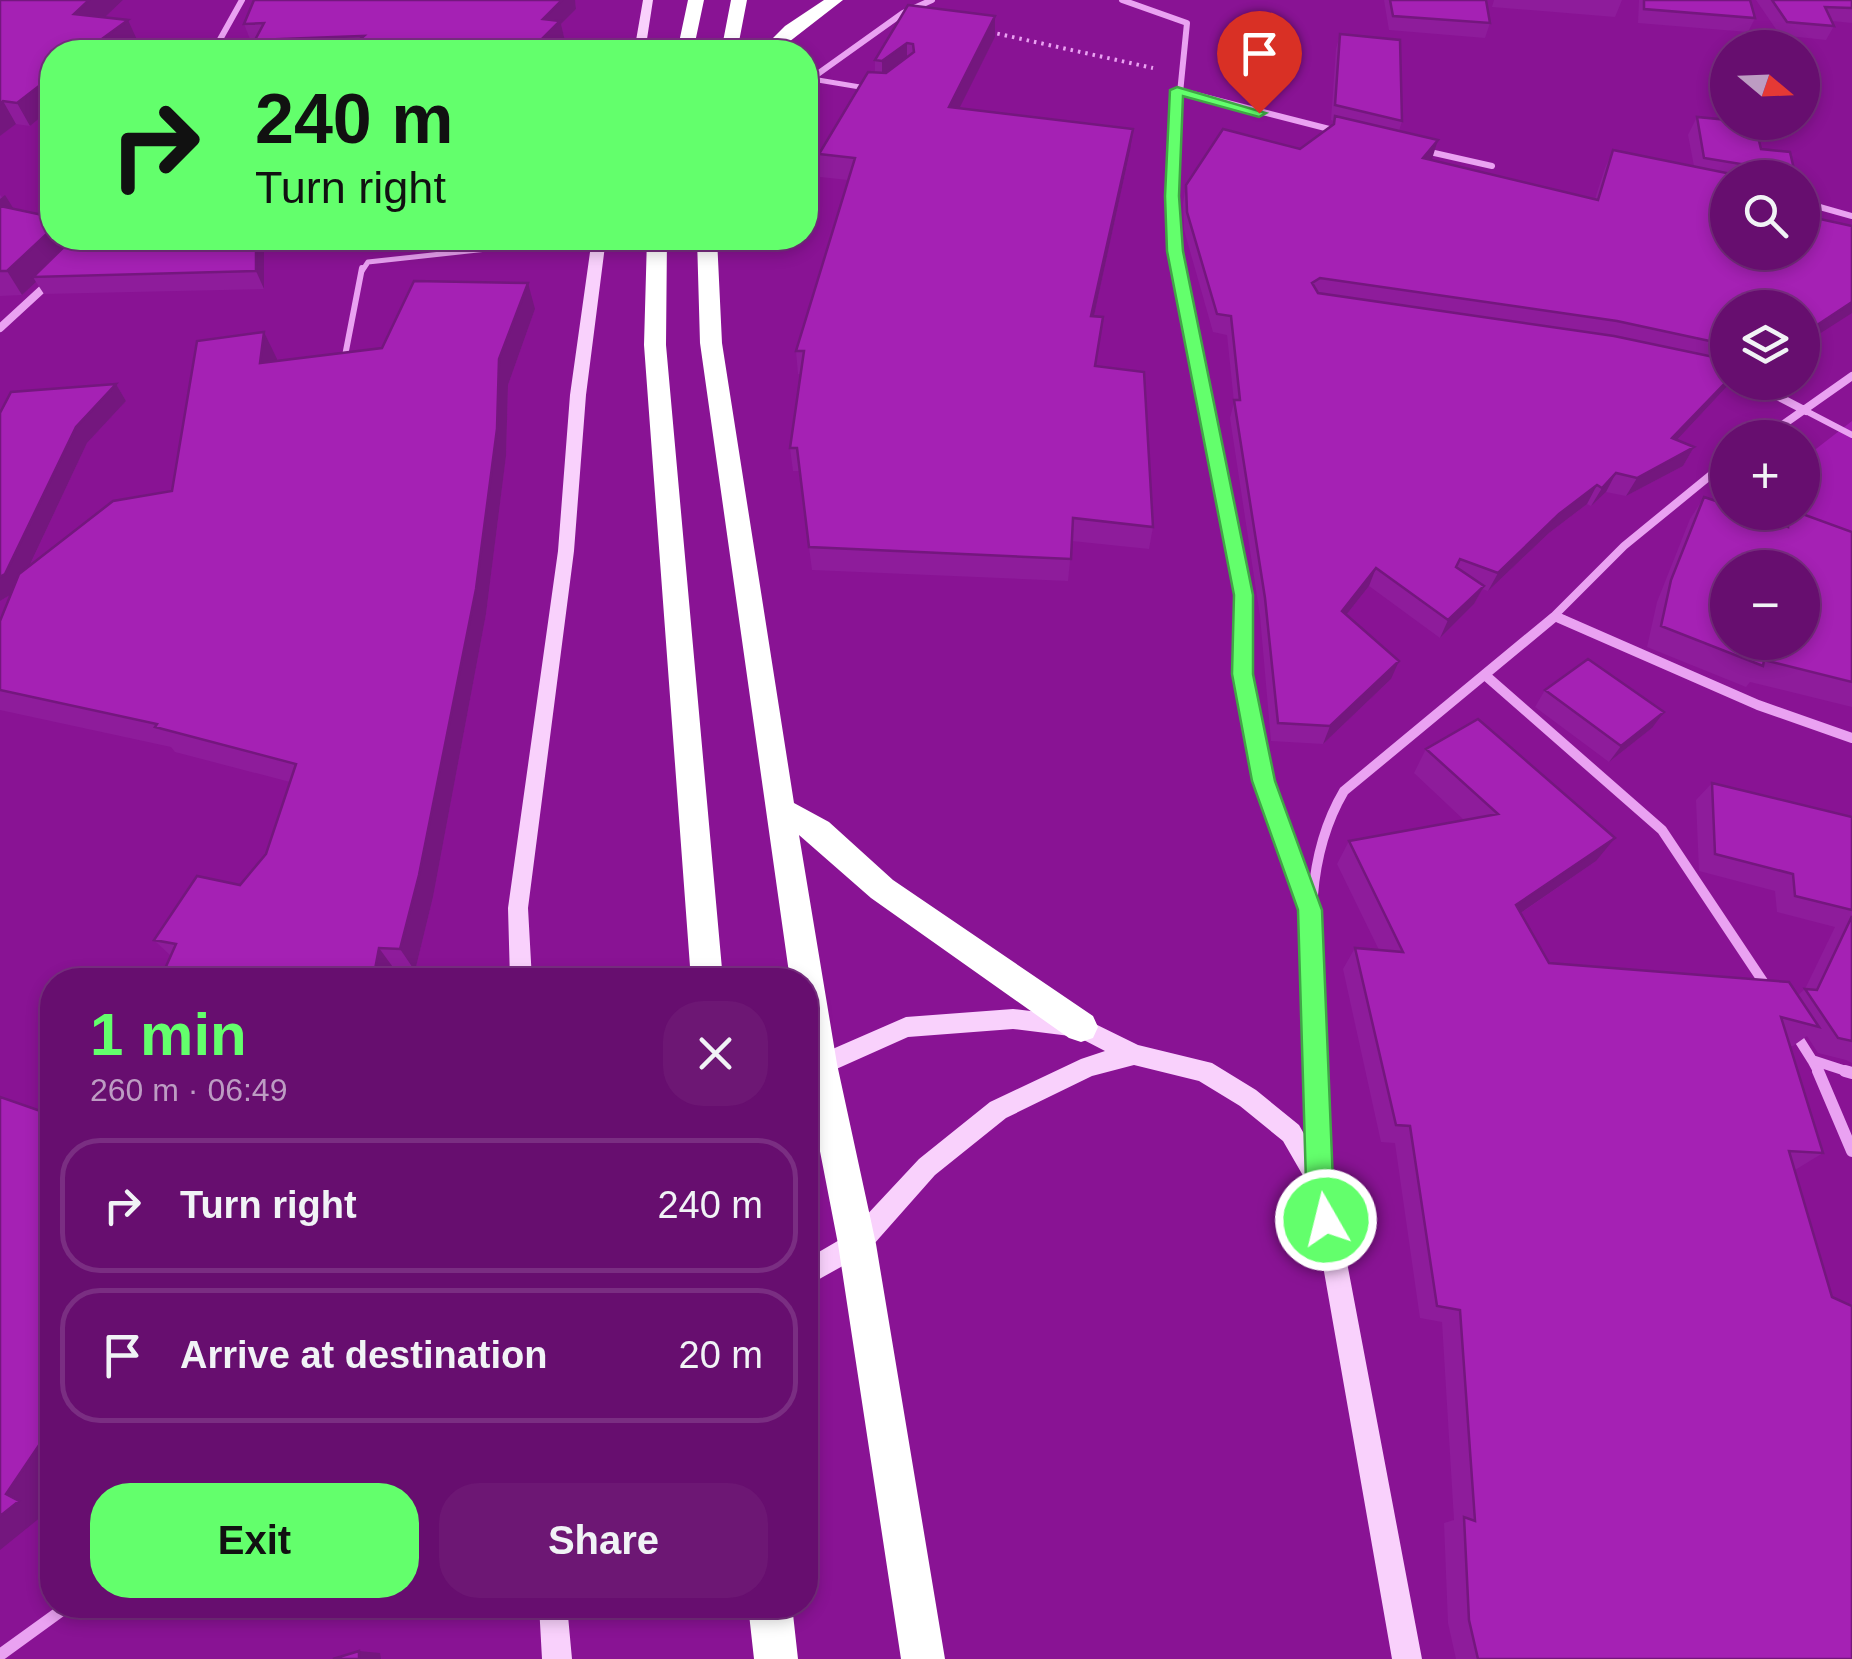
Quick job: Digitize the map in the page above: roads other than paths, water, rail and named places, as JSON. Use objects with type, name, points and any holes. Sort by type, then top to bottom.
[{"type":"highway","points":[[688,40],[696,0]]},
{"type":"highway","points":[[731,40],[739,0]]},
{"type":"highway","points":[[779,40],[835,0]]},
{"type":"highway","points":[[658,250],[655,346],[706,968]]},
{"type":"highway","points":[[707,250],[711,343],[800,968]]},
{"type":"highway","points":[[780,810],[818,831],[882,889],[1081,1028]]},
{"type":"highway","points":[[818,1088],[857,1244],[923,1659]]},
{"type":"highway","points":[[771,1618],[776,1659]]},
{"type":"street","points":[[219,40],[242,0]]},
{"type":"street","points":[[641,40],[648,0]]},
{"type":"street","points":[[818,74],[903,13],[932,0]]},
{"type":"street","points":[[1122,0],[1186,23],[1177,90],[1172,196],[1175,251],[1244,595],[1243,674],[1264,781],[1310,910]]},
{"type":"street","points":[[1177,90],[1349,134]]},
{"type":"street","points":[[1403,146],[1492,166]]},
{"type":"street","points":[[1820,207],[1852,216]]},
{"type":"street","points":[[520,968],[518,908],[566,550],[578,395],[597,250]]},
{"type":"street","points":[[0,328],[64,268]]},
{"type":"street","points":[[1792,420],[1852,376]]},
{"type":"street","points":[[1785,400],[1806,411]]},
{"type":"street","points":[[1407,1659],[1320,1183],[1310,910],[1318,842],[1328,814],[1344,791],[1556,616],[1624,546],[1710,476]]},
{"type":"street","points":[[1556,616],[1758,705],[1852,738]]},
{"type":"street","points":[[1485,675],[1662,830],[1773,998]]},
{"type":"street","points":[[1783,1014],[1831,1094],[1852,1151]]},
{"type":"street","points":[[818,1066],[906,1027],[936,1022],[1013,1019],[1081,1028],[1134,1055],[1204,1071],[1248,1098],[1291,1133],[1320,1183]]},
{"type":"street","points":[[818,1266],[857,1244],[926,1166],[998,1110],[1089,1066],[1134,1055]]},
{"type":"street","points":[[1812,1060],[1852,1073]]},
{"type":"street","points":[[0,1655],[51,1618]]},
{"type":"street","points":[[554,1618],[557,1659]]},
{"type":"lane","points":[[818,82],[872,89]]},
{"type":"lane","points":[[344,363],[362,265],[478,250]]},
{"type":"lane","points":[[1806,411],[1852,435]]}]
